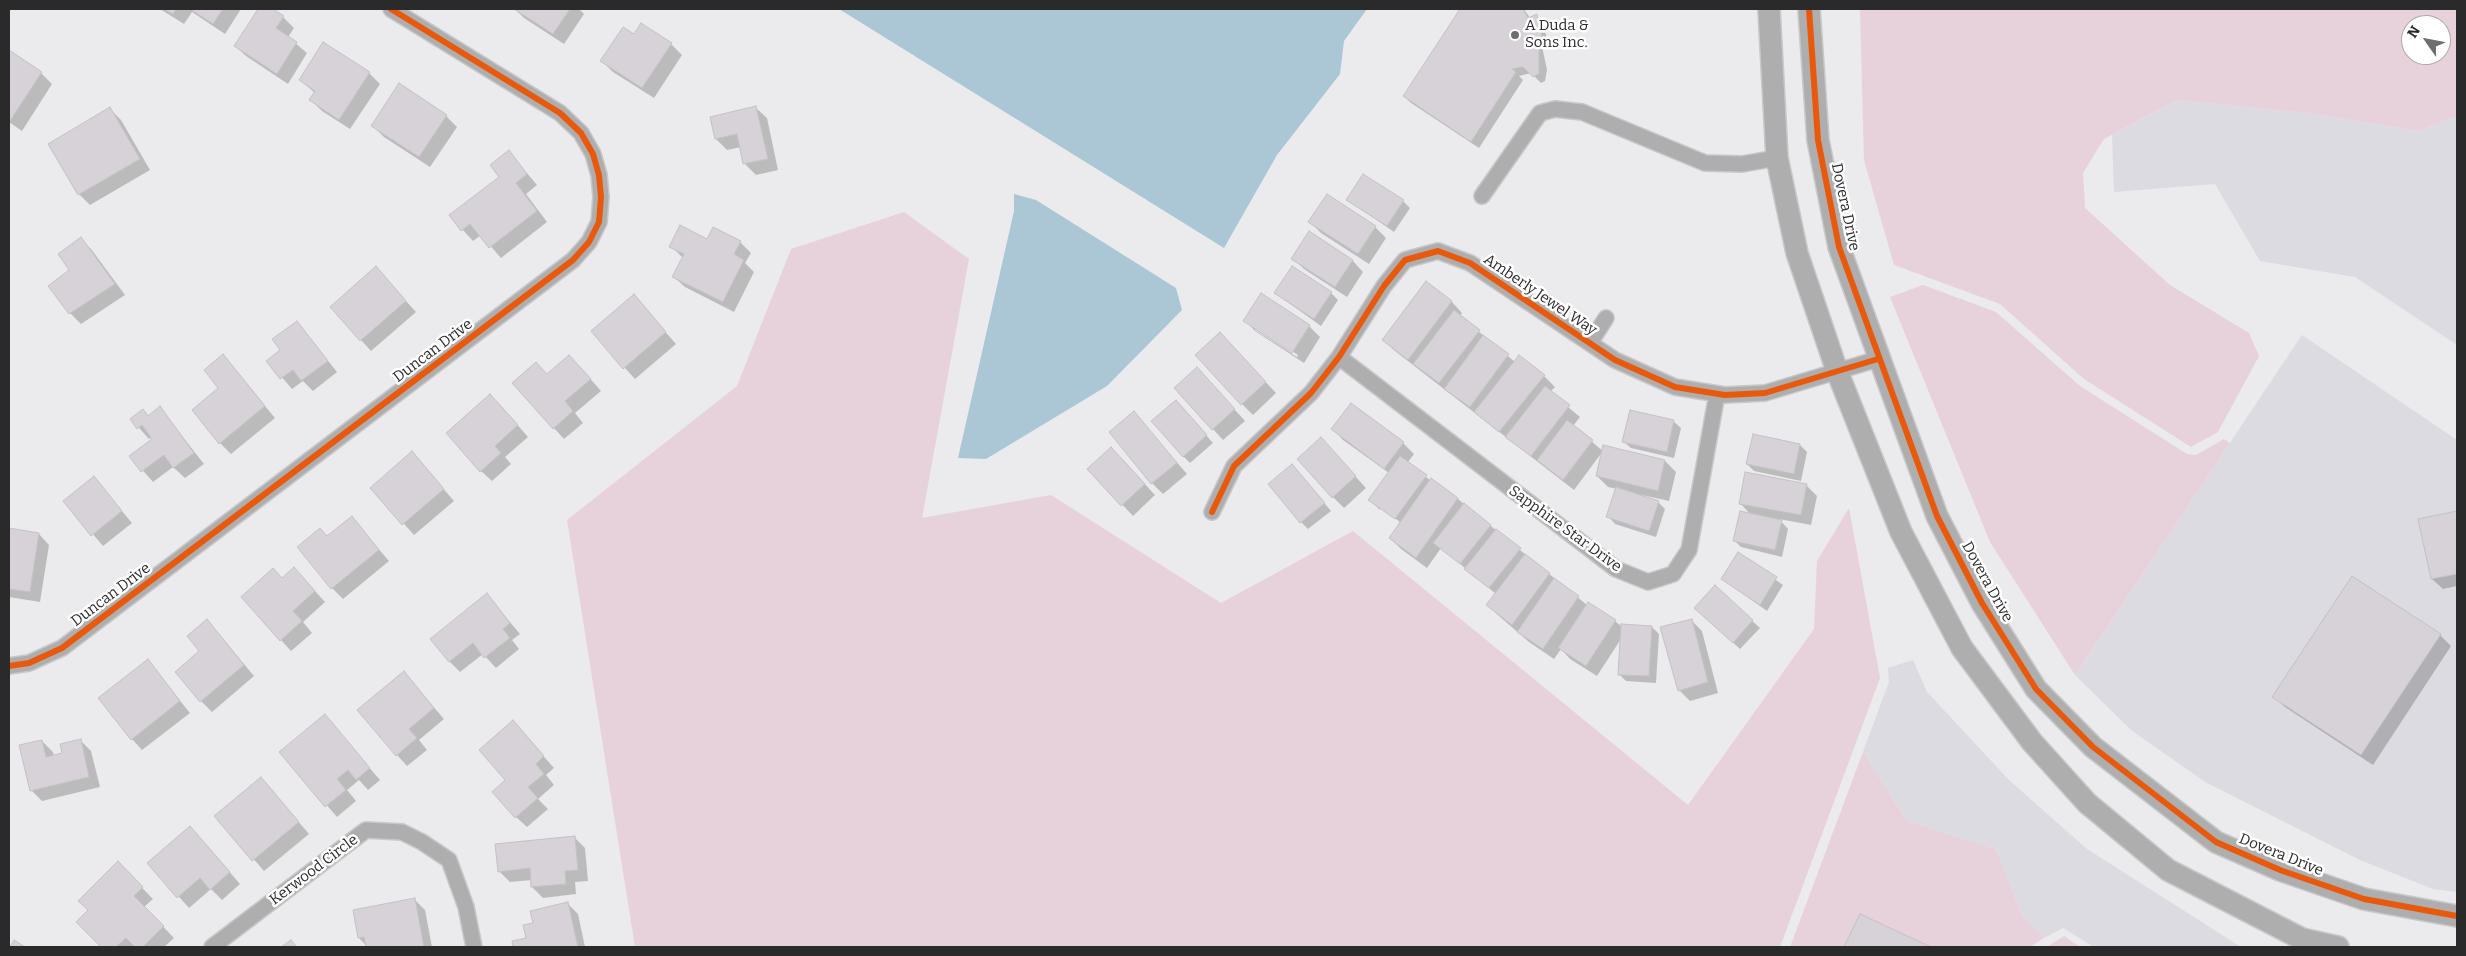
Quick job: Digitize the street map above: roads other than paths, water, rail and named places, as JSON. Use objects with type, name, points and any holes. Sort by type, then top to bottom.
[{"type":"street","name":"Duncan Drive","points":[[9,666],[29,663],[62,648],[573,260],[589,242],[598,222],[601,197],[599,174],[593,154],[580,133],[560,113],[391,9]]},
{"type":"street","points":[[1769,9],[1777,158],[1797,253],[1837,371],[1901,532],[1962,648],[2032,742],[2087,803],[2168,870],[2302,939],[2338,947]]},
{"type":"street","name":"Dovera Drive","points":[[1808,9],[1818,140],[1837,237],[1878,359],[1937,516],[1982,603],[2036,689],[2093,747],[2216,842],[2280,870],[2364,899],[2457,916]]},
{"type":"street","points":[[1482,196],[1540,113],[1555,108],[1582,112],[1705,163],[1742,164],[1777,158]]},
{"type":"street","name":"Amberly Jewel Way","points":[[1212,512],[1234,466],[1311,392],[1339,357],[1384,286],[1405,260],[1438,252],[1470,263],[1615,360],[1675,387],[1716,394],[1765,393],[1878,359]]},
{"type":"street","points":[[1590,343],[1606,318]]},
{"type":"street","name":"Sapphire Star Drive","points":[[1339,357],[1616,569],[1648,582],[1673,574],[1690,550],[1716,394]]},
{"type":"street","name":"Kerwood Circle","points":[[212,947],[366,830],[402,832],[422,842],[449,860],[466,907],[474,947]]},
{"type":"water","points":[[839,9],[1367,9],[1344,41],[1340,74],[1277,155],[1224,248]]},
{"type":"water","points":[[1014,194],[1036,200],[1176,288],[1182,310],[1107,386],[986,459],[958,458],[1014,211]]},
{"type":"place","name":"A Duda & Sons Inc.","points":[[1515,35]]}]
